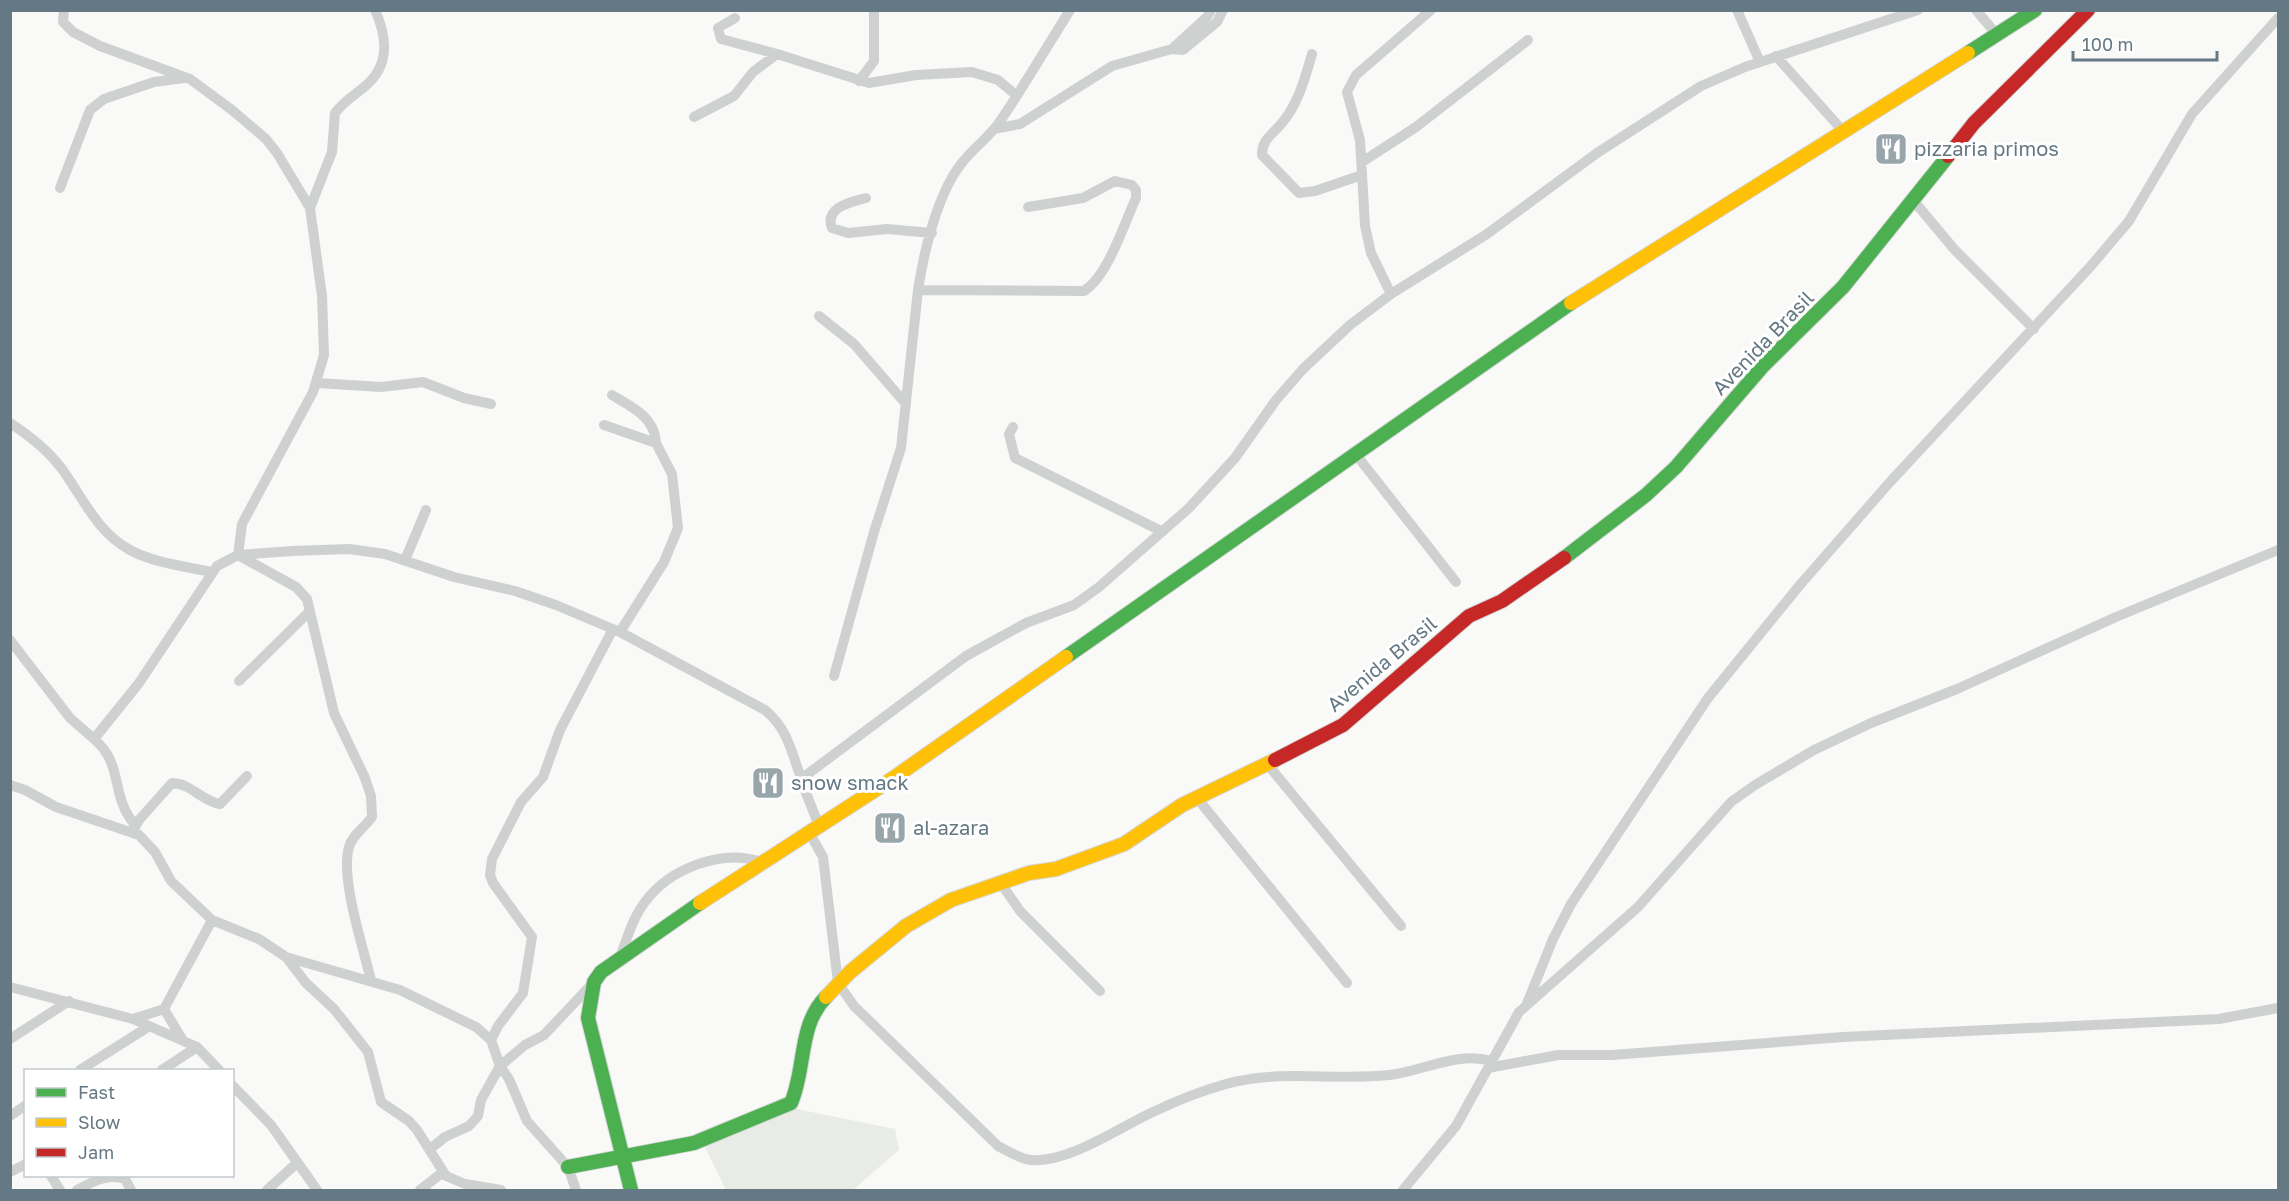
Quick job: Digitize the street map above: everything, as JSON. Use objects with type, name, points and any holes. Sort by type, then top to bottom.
[{"type":"street","points":[[64,10],[63,22],[73,32],[108,49],[190,79],[232,110],[266,139],[310,208],[322,296],[324,355],[317,384],[242,524],[238,555]]},
{"type":"street","points":[[310,208],[332,152],[335,113],[340,106],[373,79],[383,62],[383,27],[375,10]]},
{"type":"street","points":[[860,81],[874,61],[874,10]]},
{"type":"street","points":[[834,676],[874,532],[895,474],[901,448],[918,290],[932,233],[952,177],[962,162],[994,129],[1070,10]]},
{"type":"street","points":[[1172,49],[1207,17],[1210,10]]},
{"type":"street","points":[[994,129],[1020,124],[1112,66],[1172,49],[1183,50],[1217,22],[1223,10]]},
{"type":"street","points":[[1391,294],[1371,253],[1365,226],[1362,162],[1355,118],[1347,99],[1349,85],[1382,52],[1431,10]]},
{"type":"street","points":[[1737,10],[1760,62]]},
{"type":"street","points":[[801,778],[966,656],[1026,623],[1074,605],[1099,587],[1188,508],[1235,458],[1276,400],[1303,369],[1350,325],[1391,294],[1509,220],[1597,153],[1667,105],[1701,86],[1776,56],[1918,10]]},
{"type":"street","points":[[1976,10],[1997,35]]},
{"type":"street","points":[[430,1149],[445,1137],[469,1126],[478,1116],[481,1100],[500,1066],[525,1045],[544,1035],[601,972],[620,957],[1068,657],[1354,452],[1576,300],[2035,10]]},
{"type":"street","name":"Avenida Brasil","points":[[568,1167],[704,1140],[791,1103],[797,1090],[798,1072],[811,1022],[822,1001],[838,983],[906,926],[951,900],[1000,882],[1056,869],[1124,844],[1182,805],[1268,765],[1343,725],[1469,616],[1502,601],[1534,580],[1646,495],[1676,467],[1763,366],[1843,287],[1974,123],[2088,10]]},
{"type":"street","points":[[735,18],[718,28],[721,39],[777,54],[860,81],[877,82],[951,72],[972,72],[998,80],[1016,95]]},
{"type":"street","points":[[1526,1006],[1553,939],[1571,904],[1708,698],[1799,586],[1890,482],[2034,329],[2128,221],[2192,114],[2278,18]]},
{"type":"street","points":[[1362,162],[1416,127],[1528,40]]},
{"type":"street","points":[[694,117],[734,96],[753,72],[777,54]]},
{"type":"street","points":[[1312,54],[1294,102],[1282,123],[1265,140],[1262,155],[1299,193],[1315,191],[1362,175]]},
{"type":"street","points":[[1776,56],[1843,131]]},
{"type":"street","points":[[60,188],[90,110],[104,99],[164,79],[190,79]]},
{"type":"street","points":[[918,290],[1084,291],[1095,282],[1105,267],[1136,198],[1136,190],[1132,185],[1115,181],[1083,198],[1028,207]]},
{"type":"street","points":[[866,198],[836,209],[831,217],[832,228],[848,233],[887,229],[932,233]]},
{"type":"street","points":[[1913,200],[1954,249],[2034,329]]},
{"type":"street","points":[[819,316],[854,344],[906,404]]},
{"type":"street","points":[[317,384],[381,387],[423,382],[464,398],[491,404]]},
{"type":"street","points":[[491,1040],[523,993],[532,937],[494,883],[490,875],[492,859],[521,802],[543,777],[560,730],[616,630],[664,562],[678,528],[672,474],[656,443],[655,430],[646,417],[612,395]]},
{"type":"street","points":[[10,423],[30,436],[51,456],[92,515],[120,543],[149,558],[211,572]]},
{"type":"street","points":[[604,425],[656,443]]},
{"type":"street","points":[[1012,427],[1009,434],[1015,458],[1161,531]]},
{"type":"street","points":[[1354,452],[1456,582]]},
{"type":"street","points":[[405,560],[426,510]]},
{"type":"street","points":[[94,739],[152,665],[211,572],[238,555],[349,549],[385,554],[454,577],[515,591],[616,630],[765,710],[779,721],[791,744],[823,857],[838,983],[854,1006],[998,1146],[1031,1160],[1057,1158],[1172,1104],[1245,1079],[1360,1077],[1414,1071],[1476,1056],[1489,1064],[1558,1055],[1612,1056],[1843,1037],[2219,1019],[2278,1008]]},
{"type":"street","points":[[1403,1191],[1456,1126],[1519,1012],[1638,907],[1731,802],[1814,750],[1871,723],[1957,689],[2116,617],[2278,550]]},
{"type":"street","points":[[238,555],[296,587],[307,599],[334,713],[371,796],[372,817],[351,842],[347,867],[359,939],[371,980]]},
{"type":"street","points":[[239,681],[309,612]]},
{"type":"street","points":[[10,640],[70,718],[111,757],[124,813],[134,829],[155,852],[171,881],[212,920],[259,939],[286,957],[400,990],[476,1027],[491,1040],[500,1066],[509,1079],[527,1121],[568,1167],[576,1191]]},
{"type":"street","points":[[1268,765],[1401,926]]},
{"type":"street","points":[[134,829],[172,783],[183,785],[208,801],[220,804],[247,776]]},
{"type":"street","points":[[10,785],[25,790],[56,807],[134,829]]},
{"type":"street","points":[[1197,798],[1347,983]]},
{"type":"street","points":[[620,957],[644,903],[661,884],[713,859],[744,856],[761,862]]},
{"type":"street","points":[[1000,882],[1020,910],[1100,991]]},
{"type":"street","points":[[133,1019],[164,1009],[212,920]]},
{"type":"street","points":[[286,957],[306,983],[334,1009],[368,1052],[381,1102],[409,1120],[443,1172],[465,1184],[501,1191]]},
{"type":"street","points":[[594,982],[588,1018],[631,1191]]},
{"type":"street","points":[[10,987],[133,1019],[197,1047],[217,1069]]},
{"type":"street","points":[[10,1039],[69,1001]]},
{"type":"street","points":[[164,1009],[182,1039]]},
{"type":"street","points":[[84,1069],[148,1027]]},
{"type":"street","points":[[164,1069],[197,1047]]},
{"type":"street","points":[[234,1086],[271,1125],[317,1191]]},
{"type":"street","points":[[10,1116],[24,1107]]},
{"type":"street","points":[[267,1191],[297,1163]]},
{"type":"street","points":[[10,1172],[24,1165]]},
{"type":"street","points":[[420,1191],[443,1172]]},
{"type":"street","points":[[52,1177],[60,1191]]},
{"type":"street","points":[[77,1191],[103,1178],[117,1177],[125,1179],[131,1191]]},
{"type":"shaded area","points":[[797,1109],[895,1129],[899,1150],[853,1190],[726,1190],[704,1145],[737,1125]]},
{"type":"traffic: fast","points":[[1968,53],[2035,10]]},
{"type":"traffic: fast","points":[[1564,558],[1646,495],[1676,467],[1763,366],[1843,287],[1948,156]]},
{"type":"traffic: fast","points":[[1066,657],[1571,303]]},
{"type":"traffic: fast","points":[[631,1190],[588,1018],[594,982],[601,972],[700,903]]},
{"type":"traffic: fast","points":[[568,1167],[694,1143],[791,1103],[811,1021],[817,1008],[826,997]]},
{"type":"traffic: slow","points":[[1571,303],[1968,53]]},
{"type":"traffic: slow","points":[[700,903],[892,779],[1066,657]]},
{"type":"traffic: slow","points":[[826,997],[850,972],[906,926],[951,900],[1029,873],[1056,869],[1124,844],[1182,805],[1275,760]]},
{"type":"traffic: jam","points":[[1948,156],[1974,123],[2088,10]]},
{"type":"traffic: jam","points":[[1275,760],[1343,725],[1469,616],[1502,601],[1564,558]]},
{"type":"place","name":"pizzaria primos","points":[[1891,149]]},
{"type":"place","name":"snow smack","points":[[768,783]]},
{"type":"place","name":"al-azara","points":[[890,828]]}]
